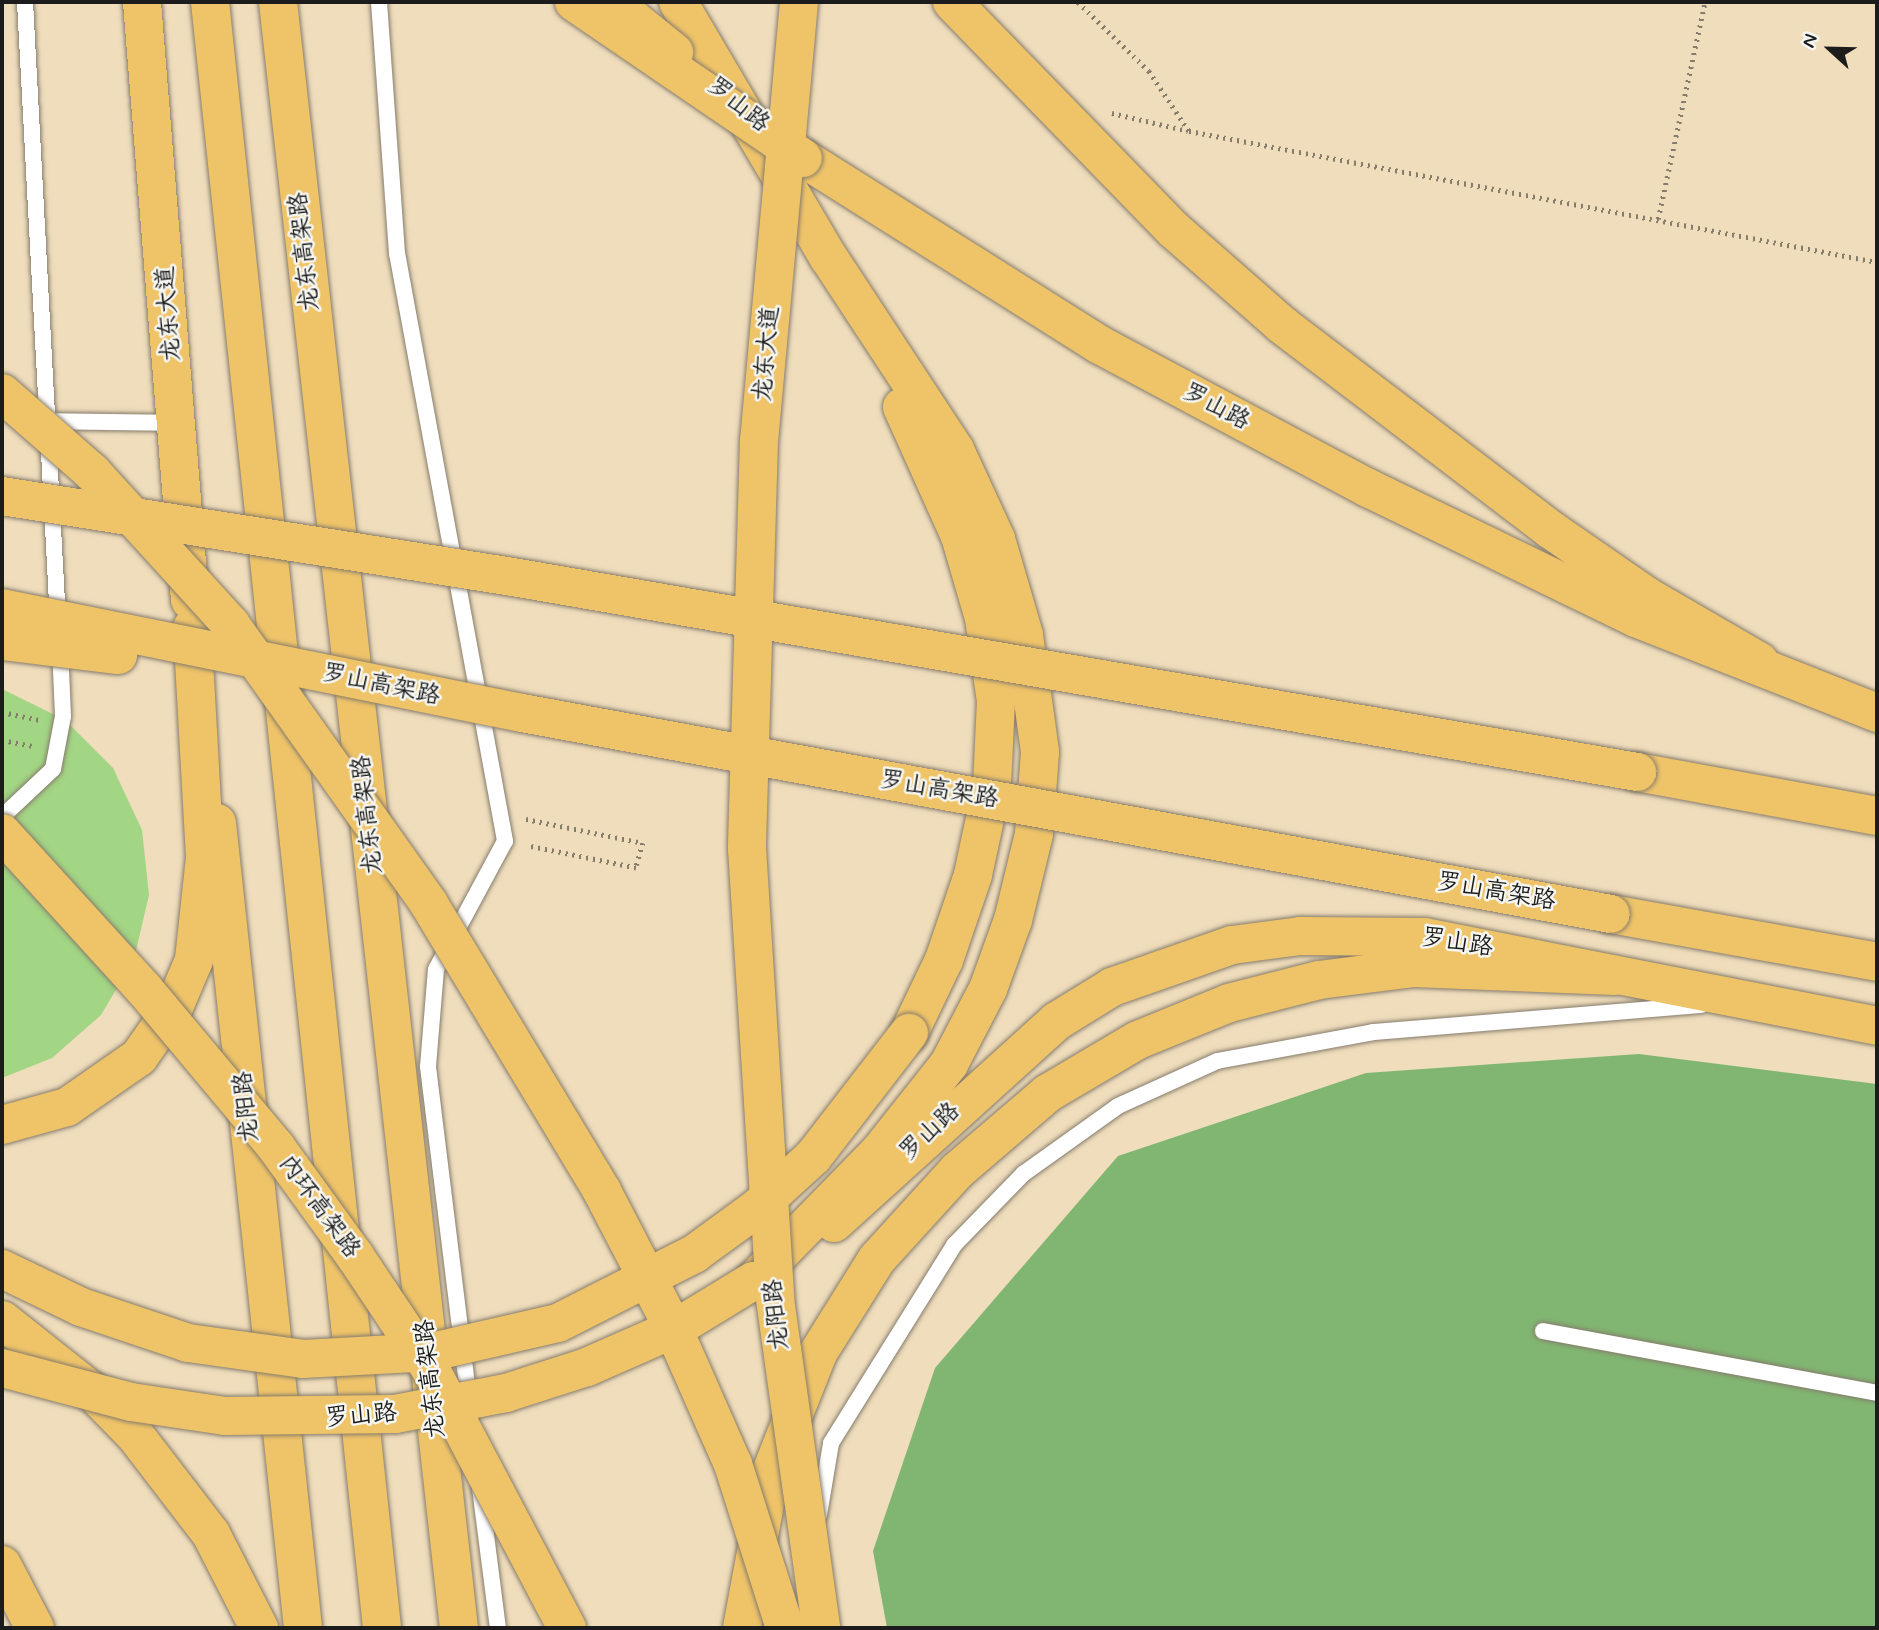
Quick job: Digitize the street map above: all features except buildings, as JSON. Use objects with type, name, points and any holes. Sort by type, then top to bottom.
[{"type":"main road","name":"龙东大道","points":[[142,2],[192,627]]},
{"type":"main road","points":[[210,2],[382,1628]]},
{"type":"main road","name":"龙东高架路","points":[[278,2],[459,1628]]},
{"type":"main road","points":[[574,2],[803,158]]},
{"type":"main road","name":"罗山路","points":[[612,2],[803,158],[1098,344],[1368,488],[1636,618],[1760,662],[1877,713]]},
{"type":"main road","points":[[678,2],[829,258],[955,450],[996,539],[1024,635],[1040,752],[1034,834],[988,989],[949,1064],[817,1228]]},
{"type":"main road","name":"龙东大道","points":[[747,706],[759,440],[800,2]]},
{"type":"main road","points":[[952,2],[1174,230],[1282,325],[1594,560],[1760,662]]},
{"type":"main road","points":[[2,1269],[81,1307],[188,1343],[303,1359],[432,1352],[558,1323],[694,1254],[756,1209],[813,1157],[909,1033],[944,960],[972,874],[992,786],[996,701],[984,618],[960,536],[829,258]]},
{"type":"main road","points":[[2,393],[92,472],[231,625],[429,904],[602,1191],[672,1326],[733,1464],[785,1628]]},
{"type":"main road","points":[[2,496],[513,577],[1877,816]]},
{"type":"main road","name":"罗山高架路","points":[[2,608],[523,713],[1877,962]]},
{"type":"main road","points":[[2,1125],[67,1107],[139,1056],[174,1007],[194,960],[205,856],[192,627]]},
{"type":"main road","name":"龙阳路","points":[[192,627],[303,1628]]},
{"type":"main road","points":[[2,641],[523,713]]},
{"type":"main road","name":"龙阳路","points":[[747,706],[752,995],[763,1168],[793,1460],[821,1628]]},
{"type":"main road","name":"内环高架路","points":[[2,834],[144,989],[276,1147],[355,1256],[431,1370],[567,1628]]},
{"type":"main road","name":"罗山路","points":[[2,1368],[131,1402],[225,1416],[395,1414],[506,1393],[587,1367],[676,1328],[753,1281],[1018,1052],[1112,987],[1174,960],[1246,943],[1363,933],[1475,945],[1615,976],[1877,1026]]},
{"type":"main road","points":[[742,1628],[771,1472],[818,1353],[877,1259],[957,1171],[1070,1080],[1138,1040],[1229,1003],[1319,980],[1414,968],[1615,976]]},
{"type":"main road","points":[[2,1320],[93,1392],[135,1435],[211,1534],[259,1628]]},
{"type":"main road","points":[[2,1564],[35,1628]]},
{"type":"lane","points":[[2,817],[53,769],[63,716],[25,2]]},
{"type":"lane","points":[[379,2],[397,253],[505,841],[436,969],[429,1068],[498,1628]]},
{"type":"lane","points":[[2,416],[47,421],[177,423]]},
{"type":"lane","points":[[799,1628],[831,1443],[955,1244],[1023,1174],[1118,1106],[1217,1061],[1373,1032],[1754,1002]]},
{"type":"lane","points":[[1543,1331],[1877,1393]]},
{"type":"path","points":[[1078,2],[1149,71],[1189,131],[1446,184],[1657,219],[1877,262]]},
{"type":"path","points":[[1657,219],[1705,2]]},
{"type":"path","points":[[2,712],[44,720]]},
{"type":"path","points":[[505,841],[636,867],[643,843],[519,818]]},
{"type":"green space","points":[[2,689],[65,720],[113,768],[142,830],[149,895],[134,959],[101,1015],[52,1058],[2,1078]]},
{"type":"green space","points":[[1639,1054],[1877,1084],[1877,1628],[887,1628],[873,1551],[935,1368],[1118,1156],[1366,1073]]}]
